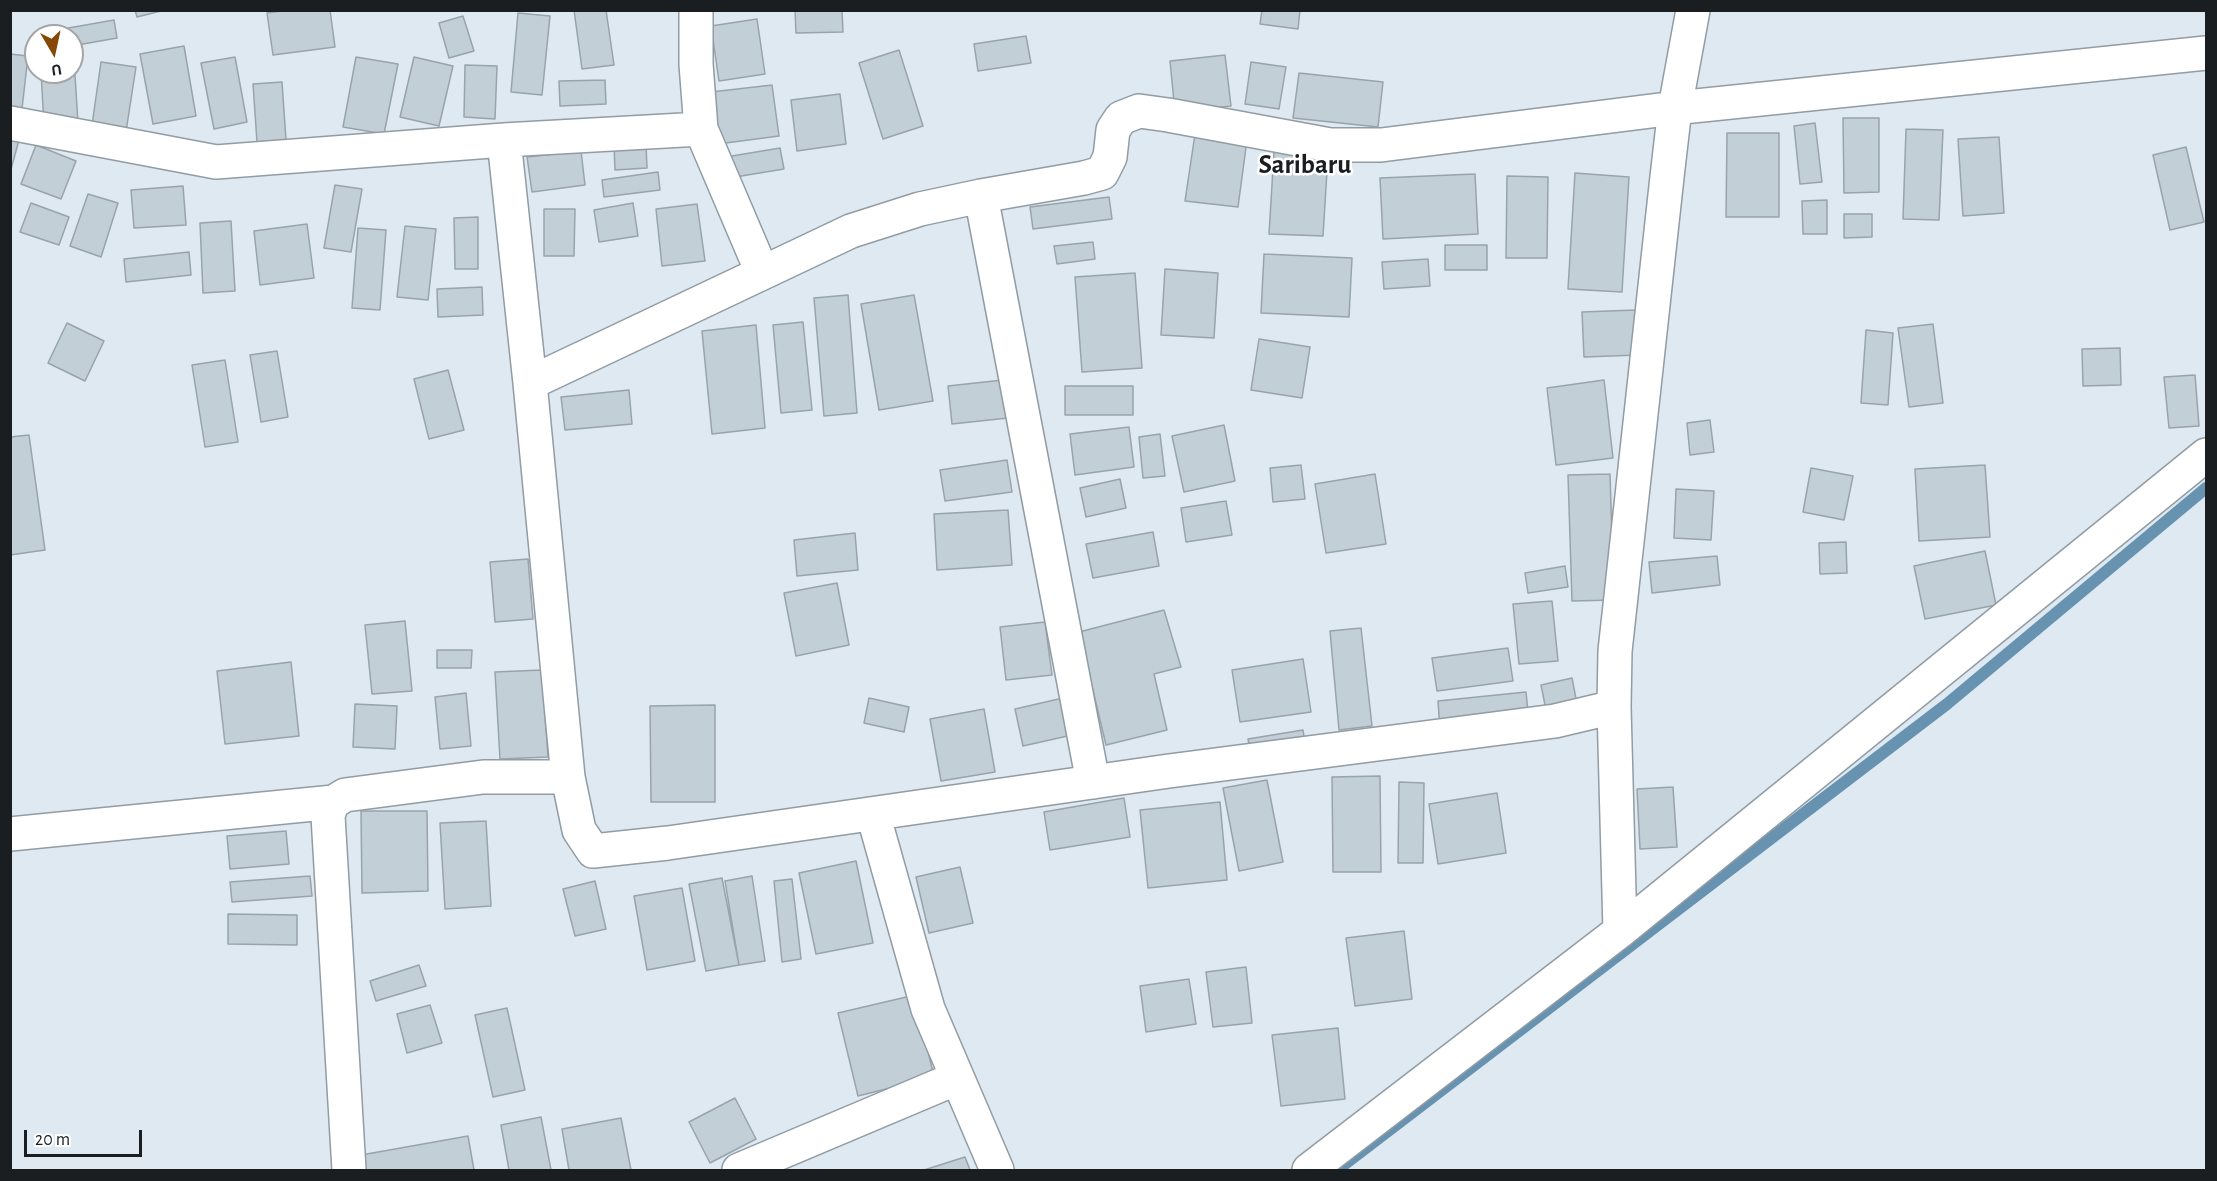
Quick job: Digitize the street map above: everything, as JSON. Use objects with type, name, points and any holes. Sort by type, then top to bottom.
[{"type":"street","points":[[696,10],[696,64],[701,129],[762,272]]},
{"type":"street","points":[[1620,931],[1614,707],[1616,639],[1675,108],[1693,10]]},
{"type":"street","points":[[530,383],[851,231],[920,209],[1102,173],[1110,158],[1113,130],[1121,118],[1139,111],[1330,145],[1381,145],[1675,108],[2206,53]]},
{"type":"street","points":[[10,123],[216,162],[504,140],[701,129]]},
{"type":"street","points":[[504,140],[568,777],[579,830],[593,851],[668,843],[1093,782],[1555,721],[1614,707]]},
{"type":"street","points":[[981,196],[1093,782]]},
{"type":"street","points":[[1309,1170],[1620,931],[2206,455]]},
{"type":"street","points":[[10,834],[334,802],[345,795],[483,777],[568,777]]},
{"type":"street","points":[[334,802],[328,816],[349,1170]]},
{"type":"street","points":[[873,814],[928,1009],[997,1170]]},
{"type":"street","points":[[740,1170],[957,1078]]},
{"type":"building","points":[[135,10],[165,10],[137,17]]},
{"type":"building","points":[[289,10],[330,10],[335,47],[273,55],[267,13]]},
{"type":"building","points":[[574,10],[606,10],[614,65],[582,69]]},
{"type":"building","points":[[795,10],[842,10],[843,32],[796,33]]},
{"type":"building","points":[[1262,10],[1300,10],[1298,29],[1260,24]]},
{"type":"building","points":[[518,13],[550,16],[542,95],[511,92]]},
{"type":"building","points":[[463,16],[474,51],[449,58],[439,23]]},
{"type":"building","points":[[757,19],[765,74],[719,81],[711,26]]},
{"type":"building","points":[[114,20],[117,38],[84,44],[84,25]]},
{"type":"building","points":[[1026,36],[1031,63],[978,71],[974,44]]},
{"type":"building","points":[[184,46],[196,116],[153,124],[140,54]]},
{"type":"building","points":[[899,50],[923,126],[883,139],[859,63]]},
{"type":"building","points":[[10,54],[24,56],[25,84],[22,109],[10,108]]},
{"type":"building","points":[[1225,55],[1231,106],[1175,112],[1170,61]]},
{"type":"building","points":[[235,57],[247,122],[214,129],[201,63]]},
{"type":"building","points":[[356,57],[398,64],[384,134],[343,127]]},
{"type":"building","points":[[414,57],[453,66],[439,126],[400,117]]},
{"type":"building","points":[[101,62],[136,67],[125,138],[91,132]]},
{"type":"building","points":[[1251,62],[1286,67],[1279,109],[1245,104]]},
{"type":"building","points":[[465,65],[497,66],[495,119],[464,117]]},
{"type":"building","points":[[1299,73],[1383,82],[1378,127],[1293,118]]},
{"type":"building","points":[[605,80],[606,104],[560,106],[559,81]]},
{"type":"building","points":[[282,82],[286,140],[257,142],[253,84]]},
{"type":"building","points":[[42,84],[76,84],[78,123],[44,125]]},
{"type":"building","points":[[772,85],[779,136],[718,144],[711,92]]},
{"type":"building","points":[[840,94],[846,144],[797,151],[791,100]]},
{"type":"building","points":[[1843,118],[1879,118],[1879,192],[1844,193]]},
{"type":"building","points":[[1815,123],[1822,182],[1800,184],[1794,126]]},
{"type":"building","points":[[1906,129],[1943,130],[1939,220],[1903,219]]},
{"type":"building","points":[[1727,133],[1779,133],[1779,217],[1726,217]]},
{"type":"building","points":[[1195,134],[1247,140],[1238,207],[1185,201]]},
{"type":"building","points":[[1999,137],[2004,213],[1963,216],[1958,139]]},
{"type":"building","points":[[10,138],[19,140],[10,173]]},
{"type":"building","points":[[646,144],[647,168],[615,170],[614,145]]},
{"type":"building","points":[[36,145],[76,161],[61,199],[21,184]]},
{"type":"building","points":[[2186,147],[2204,222],[2170,230],[2153,155]]},
{"type":"building","points":[[780,148],[784,169],[729,178],[726,157]]},
{"type":"building","points":[[581,151],[585,185],[532,192],[527,157]]},
{"type":"building","points":[[1274,152],[1328,155],[1323,236],[1269,234]]},
{"type":"building","points":[[658,172],[660,190],[604,197],[602,180]]},
{"type":"building","points":[[1575,173],[1629,177],[1622,292],[1568,289]]},
{"type":"building","points":[[1475,174],[1478,234],[1383,239],[1380,178]]},
{"type":"building","points":[[1507,176],[1548,177],[1547,258],[1506,258]]},
{"type":"building","points":[[335,185],[362,189],[351,252],[324,248]]},
{"type":"building","points":[[183,186],[186,225],[134,228],[131,190]]},
{"type":"building","points":[[88,194],[118,203],[101,257],[70,246]]},
{"type":"building","points":[[1109,197],[1112,219],[1033,229],[1030,207]]},
{"type":"building","points":[[1827,200],[1827,234],[1803,234],[1802,201]]},
{"type":"building","points":[[31,203],[69,217],[59,245],[20,232]]},
{"type":"building","points":[[633,203],[638,236],[599,242],[594,210]]},
{"type":"building","points":[[697,204],[705,261],[662,266],[656,209]]},
{"type":"building","points":[[544,209],[575,209],[574,256],[544,256]]},
{"type":"building","points":[[1844,214],[1872,214],[1872,237],[1844,238]]},
{"type":"building","points":[[478,217],[478,269],[455,269],[454,218]]},
{"type":"building","points":[[231,221],[235,291],[203,293],[200,223]]},
{"type":"building","points":[[307,224],[314,278],[260,285],[254,231]]},
{"type":"building","points":[[405,226],[436,229],[428,300],[397,297]]},
{"type":"building","points":[[358,228],[386,230],[380,310],[352,308]]},
{"type":"building","points":[[1093,242],[1095,259],[1057,264],[1054,246]]},
{"type":"building","points":[[1445,245],[1487,245],[1487,270],[1445,270]]},
{"type":"building","points":[[189,252],[191,275],[126,282],[124,259]]},
{"type":"building","points":[[1264,254],[1352,258],[1349,317],[1261,313]]},
{"type":"building","points":[[1428,259],[1430,286],[1384,289],[1382,262]]},
{"type":"building","points":[[1165,269],[1218,273],[1214,338],[1161,335]]},
{"type":"building","points":[[1135,273],[1142,368],[1082,372],[1075,277]]},
{"type":"building","points":[[482,287],[483,315],[438,317],[437,289]]},
{"type":"building","points":[[848,295],[857,413],[824,416],[814,298]]},
{"type":"building","points":[[914,295],[933,401],[879,410],[861,304]]},
{"type":"building","points":[[1636,310],[1638,355],[1584,357],[1582,312]]},
{"type":"building","points":[[803,322],[812,410],[781,413],[773,325]]},
{"type":"building","points":[[67,323],[104,341],[85,381],[48,363]]},
{"type":"building","points":[[1933,324],[1943,403],[1909,407],[1898,328]]},
{"type":"building","points":[[756,325],[765,428],[712,434],[702,331]]},
{"type":"building","points":[[1866,330],[1893,333],[1888,405],[1861,403]]},
{"type":"building","points":[[1259,339],[1310,347],[1302,398],[1251,390]]},
{"type":"building","points":[[2120,348],[2121,385],[2083,386],[2082,349]]},
{"type":"building","points":[[277,351],[288,417],[261,422],[250,355]]},
{"type":"building","points":[[225,360],[238,442],[205,447],[192,365]]},
{"type":"building","points":[[448,370],[464,430],[429,439],[414,379]]},
{"type":"building","points":[[2195,375],[2199,426],[2169,428],[2164,377]]},
{"type":"building","points":[[1003,380],[1008,418],[952,424],[948,386]]},
{"type":"building","points":[[1604,380],[1613,458],[1556,465],[1547,388]]},
{"type":"building","points":[[1065,386],[1133,386],[1133,415],[1065,415]]},
{"type":"building","points":[[629,390],[632,424],[565,430],[561,397]]},
{"type":"building","points":[[1710,420],[1714,452],[1690,455],[1687,423]]},
{"type":"building","points":[[1224,425],[1235,481],[1184,492],[1172,436]]},
{"type":"building","points":[[1129,427],[1134,467],[1075,475],[1070,434]]},
{"type":"building","points":[[1160,434],[1165,476],[1143,478],[1139,437]]},
{"type":"building","points":[[29,435],[45,550],[10,555],[10,437]]},
{"type":"building","points":[[1007,460],[1012,492],[945,501],[940,470]]},
{"type":"building","points":[[1301,465],[1305,499],[1273,502],[1270,468]]},
{"type":"building","points":[[1985,465],[1990,537],[1919,541],[1915,469]]},
{"type":"building","points":[[1811,468],[1853,476],[1844,520],[1803,512]]},
{"type":"building","points":[[1375,474],[1386,544],[1326,553],[1315,484]]},
{"type":"building","points":[[1610,474],[1614,600],[1572,601],[1568,475]]},
{"type":"building","points":[[1120,479],[1126,508],[1086,517],[1080,488]]},
{"type":"building","points":[[1676,489],[1714,491],[1711,540],[1674,538]]},
{"type":"building","points":[[1226,501],[1232,535],[1186,542],[1181,508]]},
{"type":"building","points":[[1008,510],[1012,565],[937,570],[934,514]]},
{"type":"building","points":[[1153,532],[1159,566],[1093,578],[1086,544]]},
{"type":"building","points":[[855,533],[858,570],[797,576],[794,540]]},
{"type":"building","points":[[1846,542],[1847,573],[1820,574],[1819,543]]},
{"type":"building","points":[[1985,551],[1996,605],[1925,619],[1914,566]]},
{"type":"building","points":[[1717,556],[1720,585],[1652,593],[1649,562]]},
{"type":"building","points":[[528,559],[533,619],[495,622],[490,562]]},
{"type":"building","points":[[1565,566],[1568,587],[1528,593],[1525,573]]},
{"type":"building","points":[[837,583],[849,645],[796,656],[784,593]]},
{"type":"building","points":[[1552,601],[1558,661],[1519,664],[1513,604]]},
{"type":"building","points":[[1164,610],[1181,667],[1154,674],[1167,730],[1106,745],[1079,632]]},
{"type":"building","points":[[405,621],[412,691],[372,694],[365,625]]},
{"type":"building","points":[[1045,622],[1052,675],[1006,680],[1000,627]]},
{"type":"building","points":[[1361,628],[1372,726],[1339,730],[1330,631]]},
{"type":"building","points":[[1508,648],[1513,681],[1437,691],[1432,658]]},
{"type":"building","points":[[437,650],[472,650],[471,668],[437,668]]},
{"type":"building","points":[[1303,659],[1311,712],[1240,722],[1232,670]]},
{"type":"building","points":[[291,662],[299,736],[225,744],[217,671]]},
{"type":"building","points":[[542,670],[548,757],[500,759],[495,672]]},
{"type":"building","points":[[1572,678],[1578,709],[1547,715],[1541,685]]},
{"type":"building","points":[[1526,692],[1529,722],[1440,730],[1438,701]]},
{"type":"building","points":[[466,693],[471,746],[440,749],[435,697]]},
{"type":"building","points":[[869,698],[909,707],[904,732],[864,723]]},
{"type":"building","points":[[1063,698],[1072,735],[1023,746],[1015,709]]},
{"type":"building","points":[[355,704],[397,706],[395,749],[353,747]]},
{"type":"building","points":[[715,705],[715,802],[651,802],[650,706]]},
{"type":"building","points":[[984,709],[995,772],[941,781],[930,719]]},
{"type":"building","points":[[1303,730],[1306,750],[1252,759],[1248,739]]},
{"type":"building","points":[[1380,776],[1381,872],[1333,872],[1332,777]]},
{"type":"building","points":[[1267,780],[1283,862],[1239,871],[1223,788]]},
{"type":"building","points":[[1399,782],[1424,783],[1423,863],[1398,863]]},
{"type":"building","points":[[1673,787],[1677,847],[1640,849],[1637,789]]},
{"type":"building","points":[[1497,793],[1506,853],[1438,864],[1429,804]]},
{"type":"building","points":[[1124,798],[1130,837],[1050,850],[1044,812]]},
{"type":"building","points":[[1220,802],[1227,880],[1148,888],[1140,810]]},
{"type":"building","points":[[361,811],[427,811],[428,891],[362,893]]},
{"type":"building","points":[[486,821],[491,906],[445,909],[440,823]]},
{"type":"building","points":[[286,831],[289,864],[230,869],[227,836]]},
{"type":"building","points":[[856,861],[873,943],[816,954],[799,873]]},
{"type":"building","points":[[960,867],[973,923],[929,933],[916,877]]},
{"type":"building","points":[[310,876],[312,896],[232,902],[230,882]]},
{"type":"building","points":[[752,876],[765,961],[739,965],[725,881]]},
{"type":"building","points":[[722,878],[739,965],[706,971],[689,884]]},
{"type":"building","points":[[792,879],[801,959],[782,962],[774,881]]},
{"type":"building","points":[[595,881],[606,929],[575,936],[563,889]]},
{"type":"building","points":[[682,888],[695,961],[647,970],[634,896]]},
{"type":"building","points":[[228,914],[297,915],[297,945],[228,944]]},
{"type":"building","points":[[1404,931],[1412,999],[1355,1006],[1346,938]]},
{"type":"building","points":[[419,965],[426,986],[376,1001],[370,981]]},
{"type":"building","points":[[1246,967],[1252,1023],[1213,1027],[1206,972]]},
{"type":"building","points":[[1189,979],[1196,1024],[1146,1032],[1140,986]]},
{"type":"building","points":[[915,995],[934,1077],[858,1096],[838,1013]]},
{"type":"building","points":[[430,1005],[442,1043],[407,1053],[397,1014]]},
{"type":"building","points":[[507,1008],[525,1090],[493,1097],[475,1015]]},
{"type":"building","points":[[1338,1028],[1345,1099],[1281,1106],[1272,1035]]},
{"type":"building","points":[[735,1098],[756,1139],[710,1163],[689,1122]]},
{"type":"building","points":[[541,1117],[551,1170],[509,1170],[501,1125]]},
{"type":"building","points":[[621,1118],[631,1170],[569,1170],[562,1129]]},
{"type":"building","points":[[468,1136],[474,1170],[352,1170],[350,1157]]},
{"type":"building","points":[[965,1157],[970,1170],[924,1170]]},
{"type":"waterway","points":[[1337,1170],[1947,704],[2206,488]]},
{"type":"district","name":"Saribaru","points":[[1305,165]]}]
